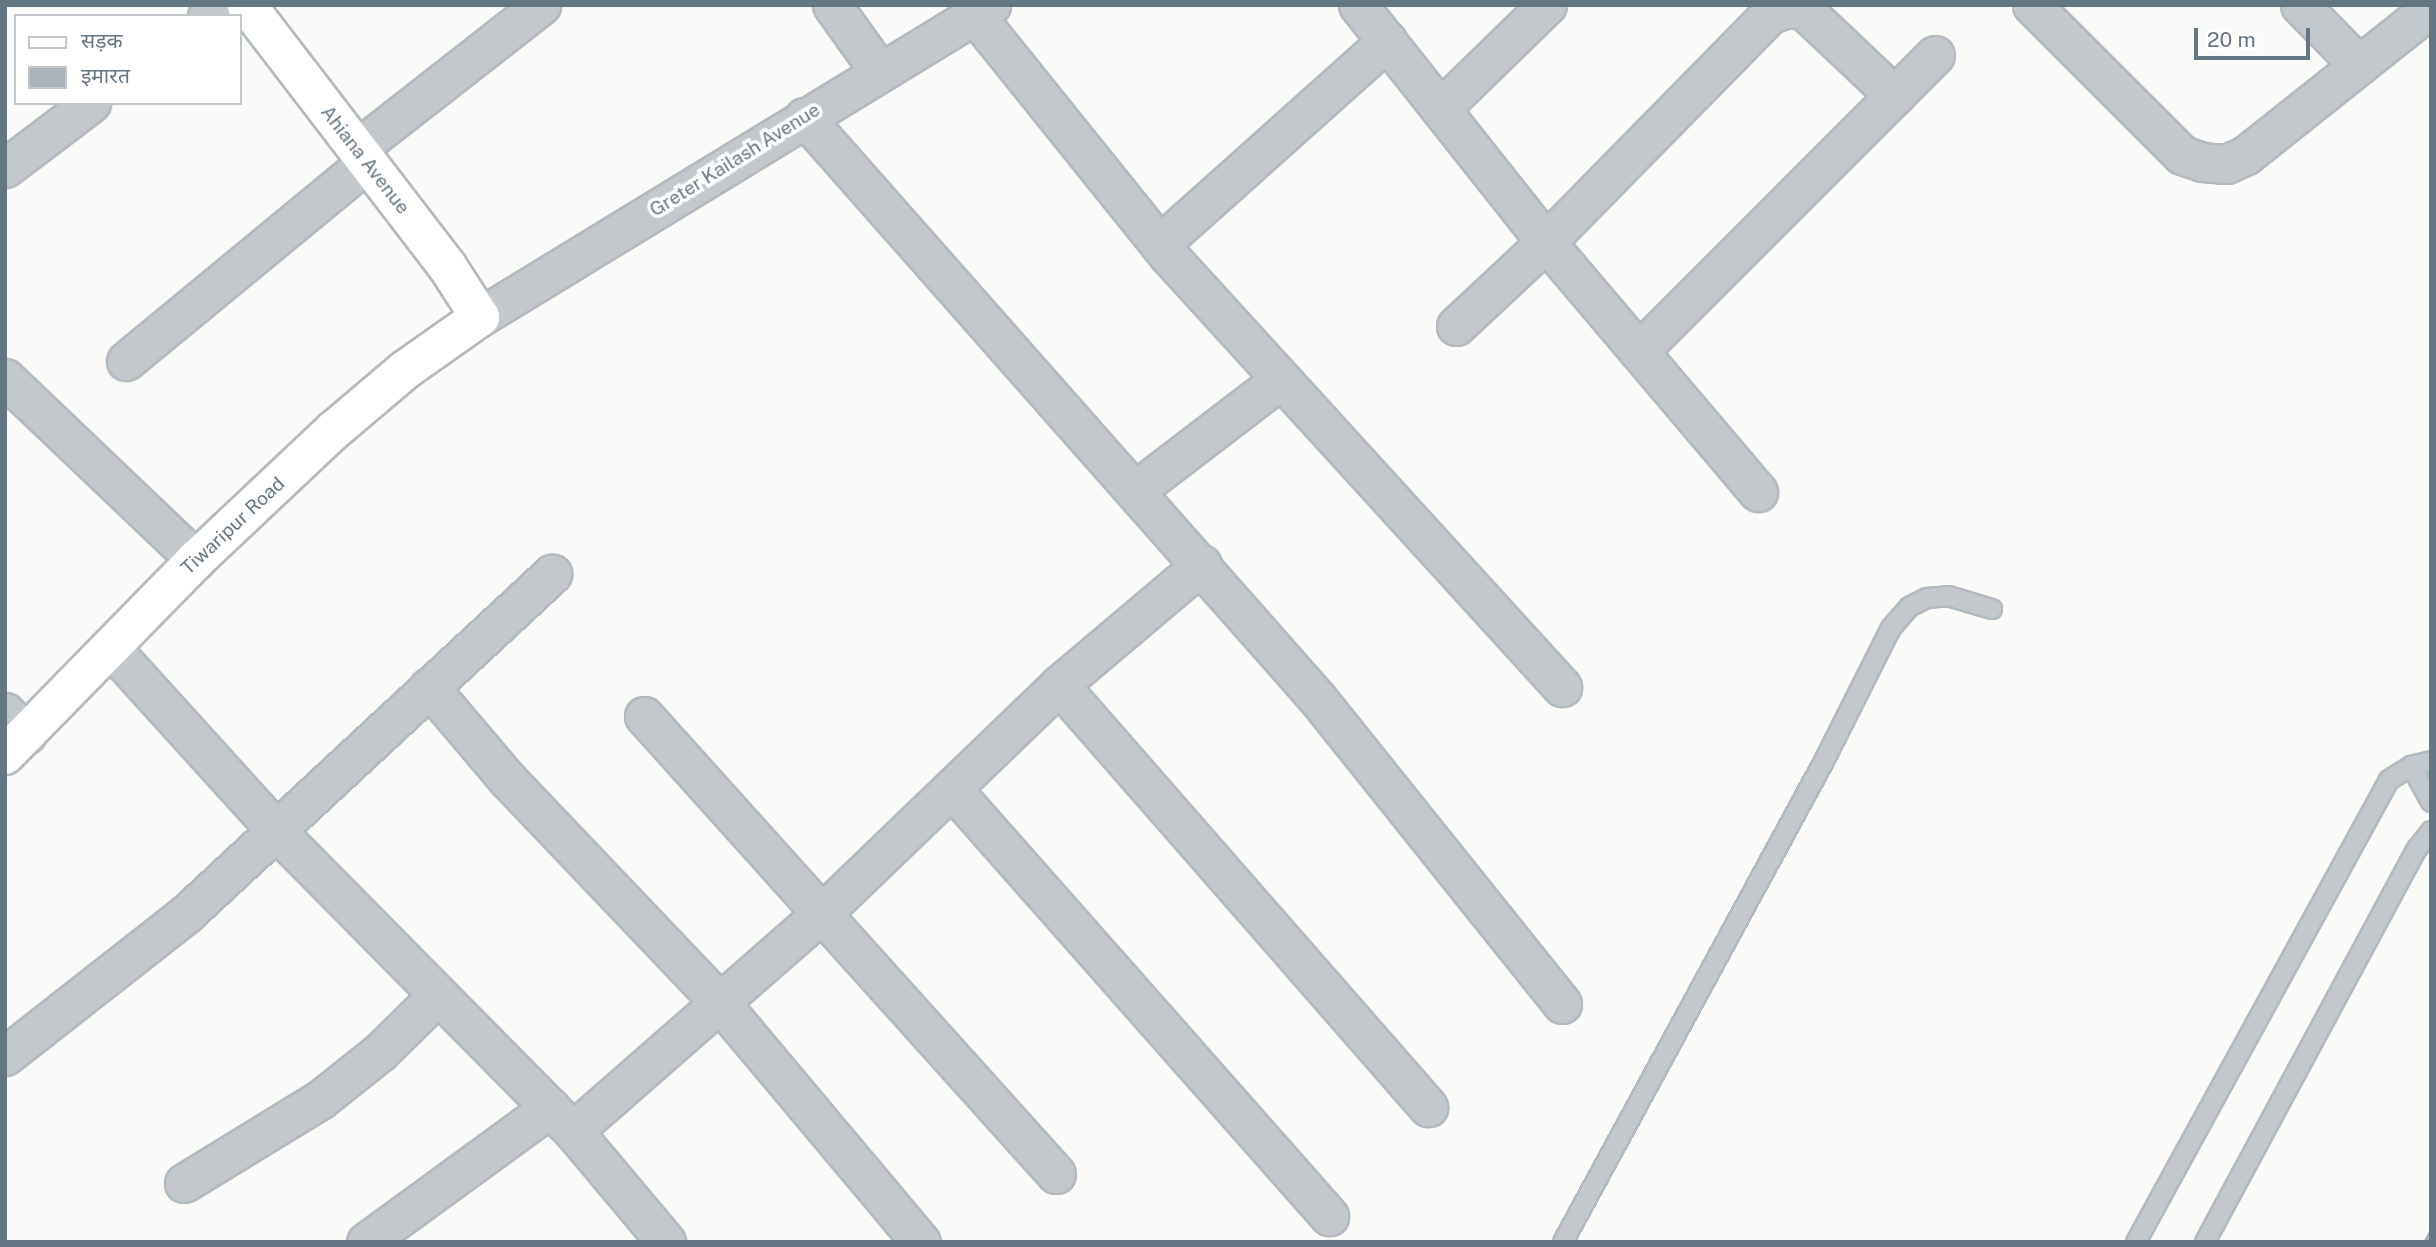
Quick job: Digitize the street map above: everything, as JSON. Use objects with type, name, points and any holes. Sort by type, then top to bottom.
[{"type":"street","name":"Ahiana Avenue","points":[[247,5],[447,266],[480,317]]},
{"type":"street","points":[[126,361],[541,5]]},
{"type":"street","points":[[832,5],[880,72]]},
{"type":"street","points":[[1358,5],[1546,242],[1758,492]]},
{"type":"street","points":[[1441,108],[1548,5]]},
{"type":"street","points":[[2032,5],[2182,155],[2202,162],[2226,164],[2246,155],[2431,8]]},
{"type":"street","points":[[2300,5],[2359,65]]},
{"type":"street","points":[[1456,326],[1546,242],[1770,14],[1789,8],[1804,10],[1895,96]]},
{"type":"street","points":[[983,10],[1160,244],[1280,380],[1562,687]]},
{"type":"street","name":"Greter Kailash Avenue","points":[[480,317],[983,10]]},
{"type":"street","points":[[1160,244],[1387,41]]},
{"type":"street","points":[[1640,350],[1935,55]]},
{"type":"street","points":[[5,169],[89,105]]},
{"type":"street","points":[[804,117],[1202,564],[1317,698],[1562,1004]]},
{"type":"street","name":"Tiwaripur Road","points":[[13,734],[110,647],[196,560],[364,405],[480,317]]},
{"type":"street","points":[[5,379],[196,560]]},
{"type":"street","points":[[1136,490],[1280,380]]},
{"type":"street","points":[[366,1242],[561,1119],[721,1004],[819,916],[1059,685],[1202,564]]},
{"type":"street","points":[[5,1056],[186,914],[552,574]]},
{"type":"street","points":[[110,647],[276,829],[561,1119],[653,1238]]},
{"type":"street","points":[[1059,685],[1428,1107]]},
{"type":"street","points":[[429,687],[507,779],[721,1004],[921,1242]]},
{"type":"street","points":[[644,716],[819,916],[1056,1174]]},
{"type":"street","points":[[952,789],[1329,1216]]},
{"type":"street","points":[[184,1183],[321,1099],[380,1052],[438,995]]},
{"type":"lane","points":[[1563,1242],[1823,763],[1891,628],[1909,607],[1927,598],[1948,596],[1992,609]]},
{"type":"lane","points":[[2136,1242],[2389,780],[2411,766],[2431,761]]},
{"type":"lane","points":[[2411,766],[2431,802]]},
{"type":"lane","points":[[2205,1242],[2417,849],[2431,831]]},
{"type":"building","points":[[2431,1228],[2431,1242],[2423,1242]]}]
